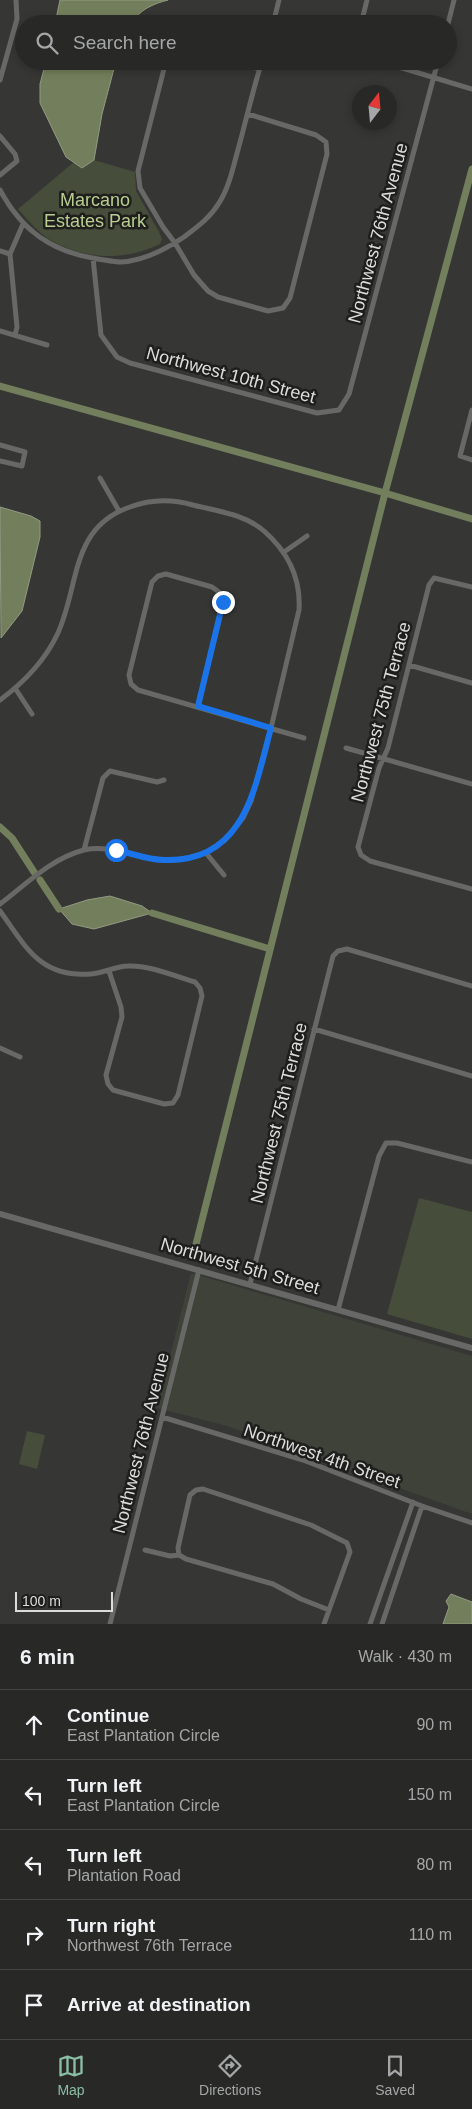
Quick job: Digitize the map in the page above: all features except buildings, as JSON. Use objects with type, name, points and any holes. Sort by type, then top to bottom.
[{"type":"street","points":[[16,0],[17,15]]},
{"type":"street","points":[[275,15],[279,0]]},
{"type":"street","points":[[363,15],[367,0]]},
{"type":"street","points":[[450,15],[454,0]]},
{"type":"street","points":[[0,80],[3,52],[15,24]]},
{"type":"street","points":[[164,70],[138,171],[140,188],[194,275],[208,291],[218,297],[268,311],[283,308],[290,298],[327,154],[326,142],[316,135],[248,114]]},
{"type":"street","points":[[0,190],[11,210],[23,224],[59,248],[93,258],[120,262],[139,258],[174,243],[204,222],[220,202],[230,179],[259,70]]},
{"type":"street","points":[[408,70],[472,89]]},
{"type":"street","name":"Northwest 76th Avenue","points":[[339,410],[349,394],[435,70]]},
{"type":"street","points":[[0,136],[15,154],[17,161],[0,175]]},
{"type":"street","points":[[15,335],[17,327],[10,254],[23,224]]},
{"type":"street","points":[[0,251],[10,254]]},
{"type":"street","name":"Northwest 10th Street","points":[[93,258],[101,335],[117,357],[130,363],[317,413],[339,410]]},
{"type":"street","points":[[0,331],[47,345]]},
{"type":"street","points":[[472,410],[460,456],[472,460]]},
{"type":"street","points":[[0,445],[26,452],[22,466],[0,461]]},
{"type":"street","points":[[100,478],[118,511]]},
{"type":"street","points":[[0,700],[16,688],[35,668],[57,634],[79,560],[88,539],[102,522],[118,511],[141,503],[161,500],[181,501],[241,518],[260,527],[284,552],[300,593],[299,610],[271,728],[251,801],[243,818],[225,840],[206,853],[185,859],[163,860],[116,850],[84,850],[55,863],[0,904]]},
{"type":"street","points":[[284,552],[307,536]]},
{"type":"street","points":[[198,706],[223,602],[219,592],[212,587],[166,574],[158,576],[152,582],[129,675],[131,684],[138,690],[304,738]]},
{"type":"street","name":"Northwest 75th Terrace","points":[[472,587],[434,578],[429,585],[388,748],[379,768],[358,847],[361,855],[370,861],[472,889]]},
{"type":"street","points":[[409,665],[472,683]]},
{"type":"street","points":[[16,688],[32,714]]},
{"type":"street","points":[[346,748],[472,784]]},
{"type":"street","points":[[84,850],[103,778],[110,771],[157,782],[164,780]]},
{"type":"street","points":[[206,853],[224,875]]},
{"type":"street","points":[[0,911],[31,954],[52,969],[73,975],[93,974],[127,966],[142,966],[195,982],[200,988],[202,996],[178,1095],[173,1103],[164,1104],[130,1095],[113,1090],[108,1084],[106,1075],[122,1017],[121,1007],[108,971]]},
{"type":"street","name":"Northwest 75th Terrace","points":[[250,1284],[333,956],[338,951],[347,949],[472,986]]},
{"type":"street","points":[[314,1029],[472,1076]]},
{"type":"street","points":[[0,1048],[20,1057]]},
{"type":"street","points":[[338,1310],[379,1156],[386,1143],[397,1143],[472,1162]]},
{"type":"street","name":"Northwest 5th Street","points":[[0,1214],[472,1348]]},
{"type":"street","name":"Northwest 76th Avenue","points":[[110,1624],[199,1270]]},
{"type":"street","name":"Northwest 4th Street","points":[[162,1417],[303,1460],[422,1506],[472,1523]]},
{"type":"street","points":[[179,1555],[178,1548],[190,1495],[196,1490],[203,1490],[293,1518],[338,1537],[347,1543],[350,1552],[324,1624]]},
{"type":"street","points":[[370,1624],[413,1502]]},
{"type":"street","points":[[382,1624],[422,1506]]},
{"type":"street","points":[[145,1550],[170,1556],[179,1555],[186,1559],[273,1584],[301,1599],[328,1610]]},
{"type":"shaded area","points":[[60,0],[168,0],[157,3],[137,15],[57,15]]},
{"type":"shaded area","points":[[44,70],[114,70],[102,114],[94,160],[82,168],[66,157],[40,103],[40,84]]},
{"type":"shaded area","points":[[0,507],[31,516],[40,521],[40,537],[22,611],[1,638]]},
{"type":"shaded area","points":[[110,896],[142,906],[152,913],[94,929],[72,924],[59,909],[87,900]]},
{"type":"shaded area","points":[[191,1273],[472,1356],[472,1514],[227,1426],[157,1408]]},
{"type":"shaded area","points":[[451,1594],[472,1602],[472,1624],[443,1624],[449,1607],[446,1601]]},
{"type":"green space","name":"Marcano Estates Park","points":[[94,160],[135,172],[136,191],[159,232],[162,239],[160,244],[146,250],[119,256],[92,255],[79,252],[47,238],[18,209],[74,162],[82,168]]},
{"type":"green space","points":[[419,1198],[472,1212],[472,1339],[387,1314]]},
{"type":"green space","points":[[27,1431],[45,1435],[37,1469],[19,1464]]},
{"type":"waterway","points":[[194,1252],[385,493],[472,169]]},
{"type":"waterway","points":[[0,386],[472,519]]},
{"type":"waterway","points":[[0,827],[12,838],[34,872]]},
{"type":"waterway","points":[[40,880],[59,909]]},
{"type":"waterway","points":[[152,913],[270,949]]},
{"type":"route","points":[[116,850],[163,860],[185,859],[206,853],[225,840],[243,818],[251,801],[271,728],[198,706],[223,602]]}]
